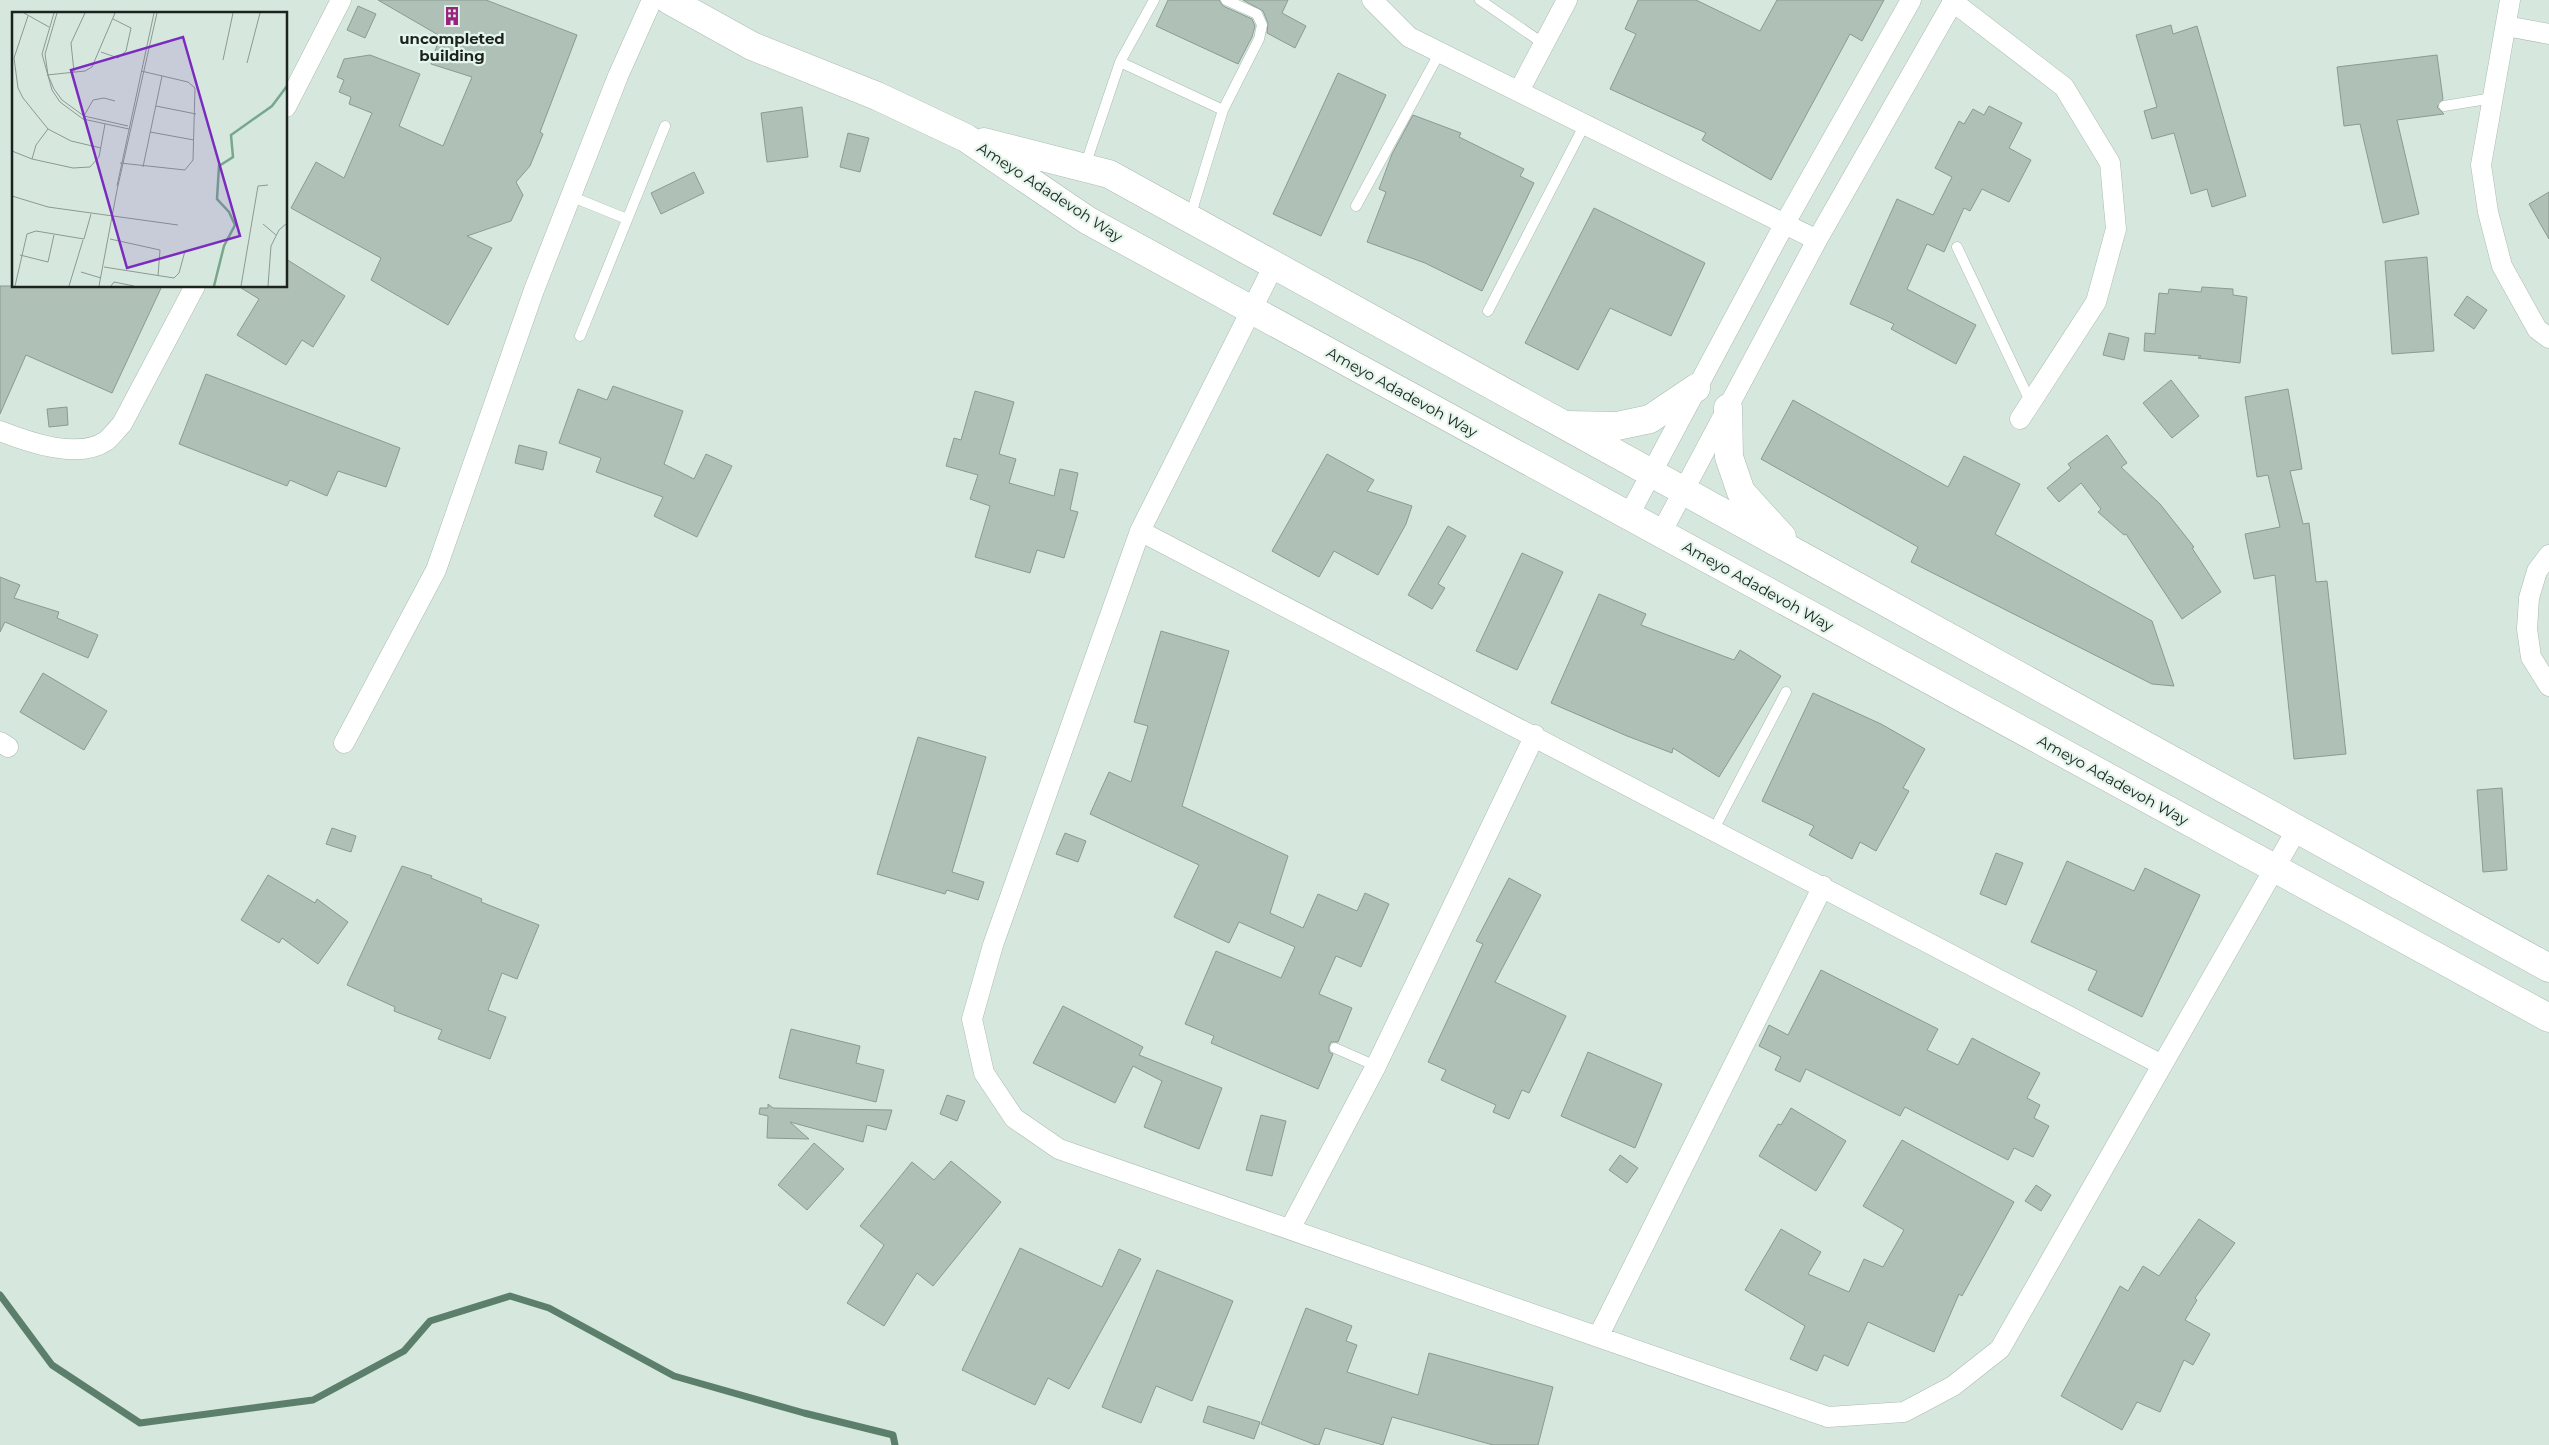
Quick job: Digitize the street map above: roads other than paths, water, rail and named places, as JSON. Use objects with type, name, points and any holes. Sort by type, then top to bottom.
[{"type":"street","points":[[288,103],[341,0]]},
{"type":"street","points":[[344,743],[436,570],[534,290],[618,76],[652,0]]},
{"type":"street","points":[[669,0],[752,46],[877,96],[966,138]]},
{"type":"street","points":[[1372,0],[1409,37],[1817,240]]},
{"type":"street","points":[[1519,91],[1567,0]]},
{"type":"street","points":[[1629,515],[1785,223],[1911,0]]},
{"type":"street","points":[[2510,0],[2481,165],[2488,212],[2502,266],[2538,329],[2549,338]]},
{"type":"street","points":[[1662,533],[1817,240],[1953,1],[2064,87],[2110,163],[2116,229],[2096,302],[2025,411]]},
{"type":"street","points":[[2506,26],[2549,34]]},
{"type":"street","name":"Ameyo Adadevoh Way","points":[[966,138],[1109,174],[2549,968]]},
{"type":"street","name":"Ameyo Adadevoh Way","points":[[966,138],[1087,220],[2549,1018]]},
{"type":"street","points":[[1274,265],[1140,531],[994,945],[972,1019],[984,1073],[1014,1118],[1059,1149],[1828,1417],[1904,1412],[1953,1386],[2000,1349],[2297,829]]},
{"type":"street","points":[[0,431],[28,442],[60,448],[82,448],[105,442],[122,424],[194,288]]},
{"type":"street","points":[[1564,425],[1617,426],[1650,419],[1696,388]]},
{"type":"street","points":[[1728,408],[1729,457],[1740,492],[1798,554]]},
{"type":"street","points":[[1140,531],[1535,735],[2162,1065]]},
{"type":"street","points":[[2549,555],[2537,571],[2529,598],[2526,629],[2530,657],[2549,686]]},
{"type":"street","points":[[1290,1229],[1376,1066],[1535,735]]},
{"type":"street","points":[[1598,1337],[1823,886]]},
{"type":"lane","points":[[1085,167],[1120,62],[1154,0]]},
{"type":"lane","points":[[1189,219],[1223,110],[1260,39],[1262,25],[1257,14],[1226,0]]},
{"type":"lane","points":[[1480,0],[1544,44]]},
{"type":"lane","points":[[1356,206],[1440,52]]},
{"type":"lane","points":[[1120,62],[1223,110]]},
{"type":"lane","points":[[2444,106],[2493,98]]},
{"type":"lane","points":[[1488,311],[1585,124]]},
{"type":"lane","points":[[580,336],[665,126]]},
{"type":"lane","points":[[570,196],[627,219]]},
{"type":"lane","points":[[1957,248],[2025,411]]},
{"type":"lane","points":[[1714,829],[1786,692]]},
{"type":"lane","points":[[1335,1048],[1376,1066]]},
{"type":"waterway","points":[[0,1295],[52,1365],[140,1423],[313,1400],[404,1351],[430,1321],[510,1296],[549,1308],[674,1376],[804,1413],[893,1435],[895,1445]]},
{"type":"place","name":"uncompleted building","points":[[452,16]]}]
